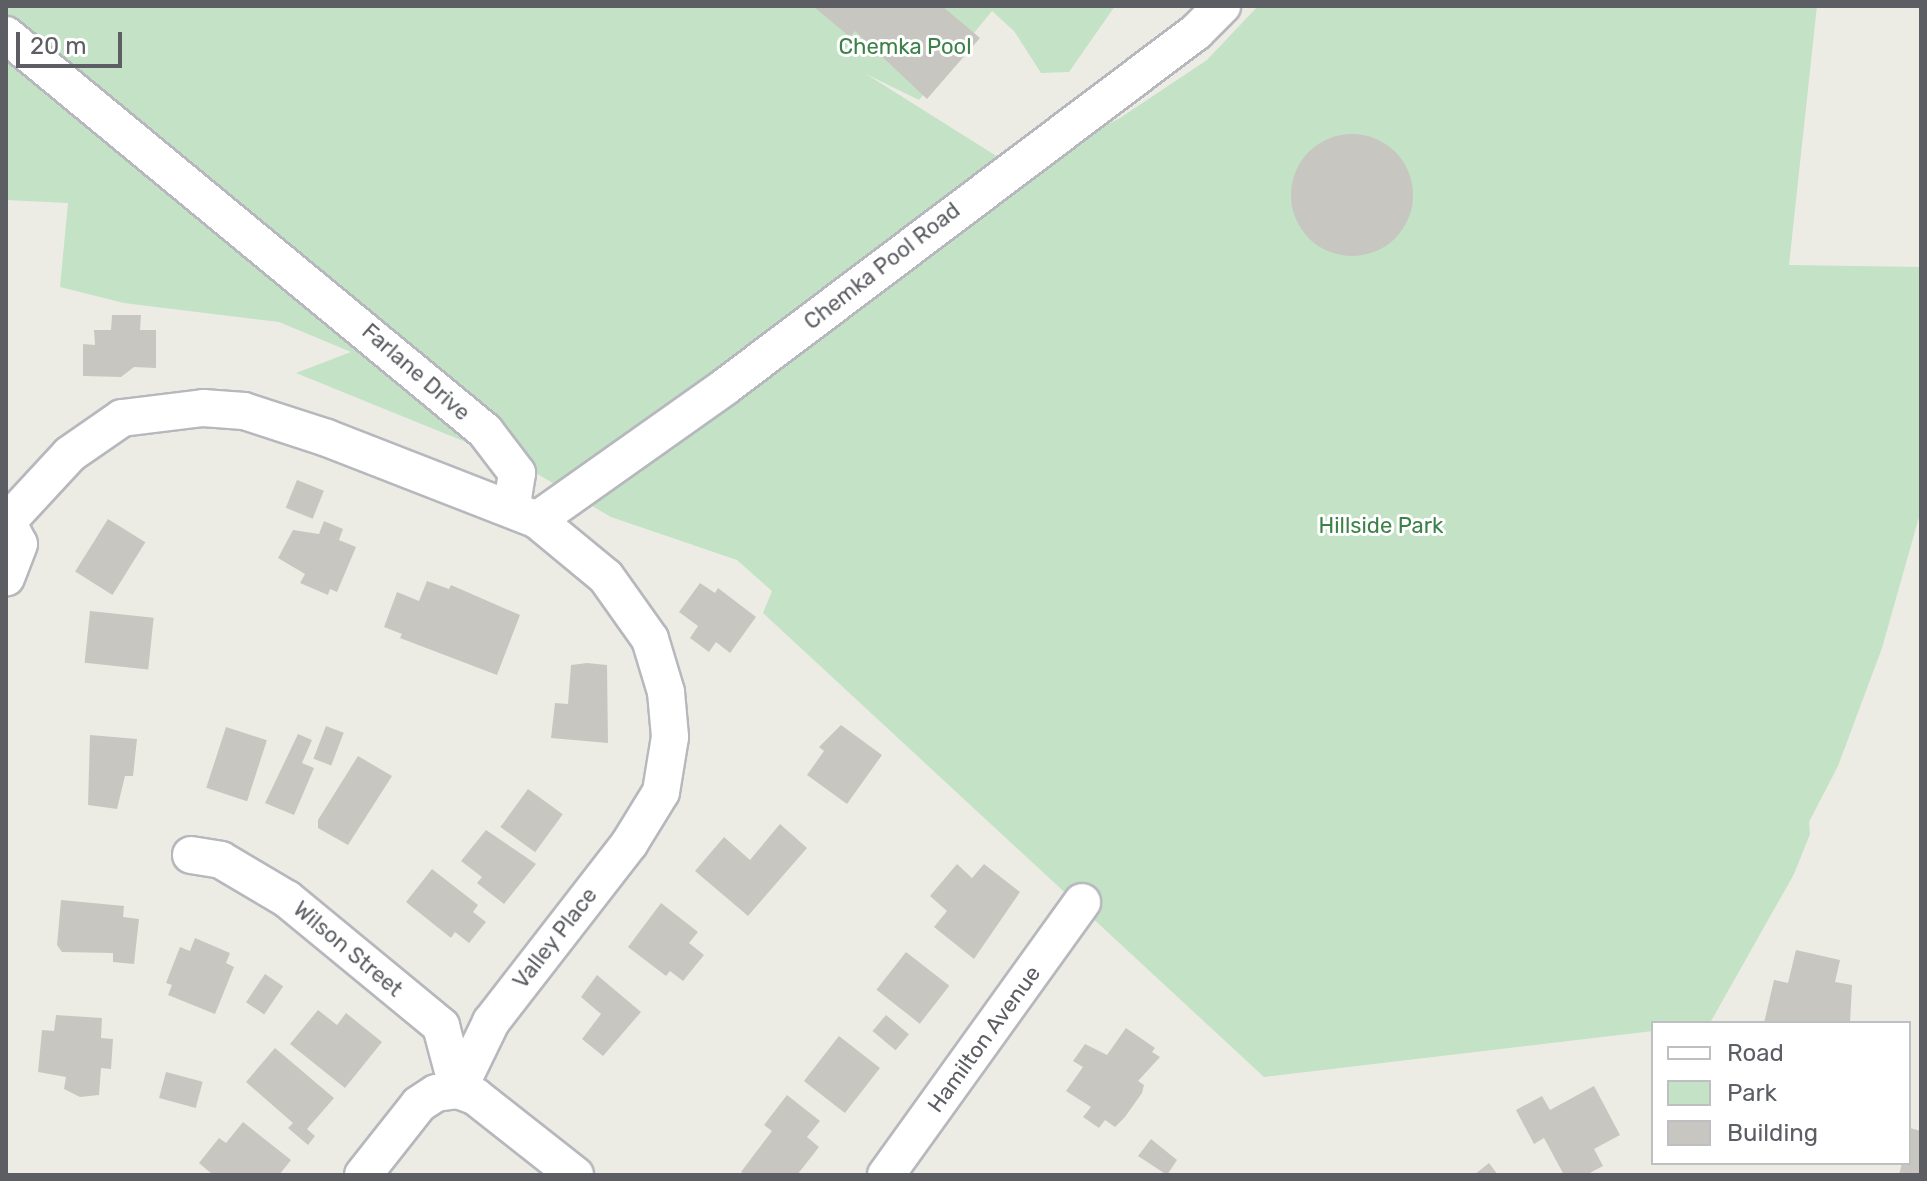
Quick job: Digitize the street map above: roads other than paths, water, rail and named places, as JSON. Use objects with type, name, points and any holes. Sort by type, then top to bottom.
[{"type":"street","name":"Chemka Pool Road","points":[[524,514],[726,386],[1196,32],[1222,6]]},
{"type":"street","name":"Farlane Drive","points":[[6,35],[485,431],[517,473],[524,514]]},
{"type":"street","points":[[6,578],[19,556],[7,520],[70,454],[122,418],[203,408],[244,411],[327,438],[524,514]]},
{"type":"street","name":"Valley Place","points":[[458,1090],[491,1022],[629,844],[661,792],[670,737],[666,692],[650,639],[606,577],[524,514]]},
{"type":"street","name":"Wilson Street","points":[[191,855],[221,860],[287,899],[441,1026],[458,1090]]},
{"type":"street","name":"Hamilton Avenue","points":[[886,1175],[1082,902]]},
{"type":"street","points":[[363,1175],[419,1104],[436,1093],[458,1090],[476,1097],[575,1175]]},
{"type":"park label","name":"Chemka Pool","points":[[905,47]]},
{"type":"park label","name":"Hillside Park","points":[[1381,526]]}]
